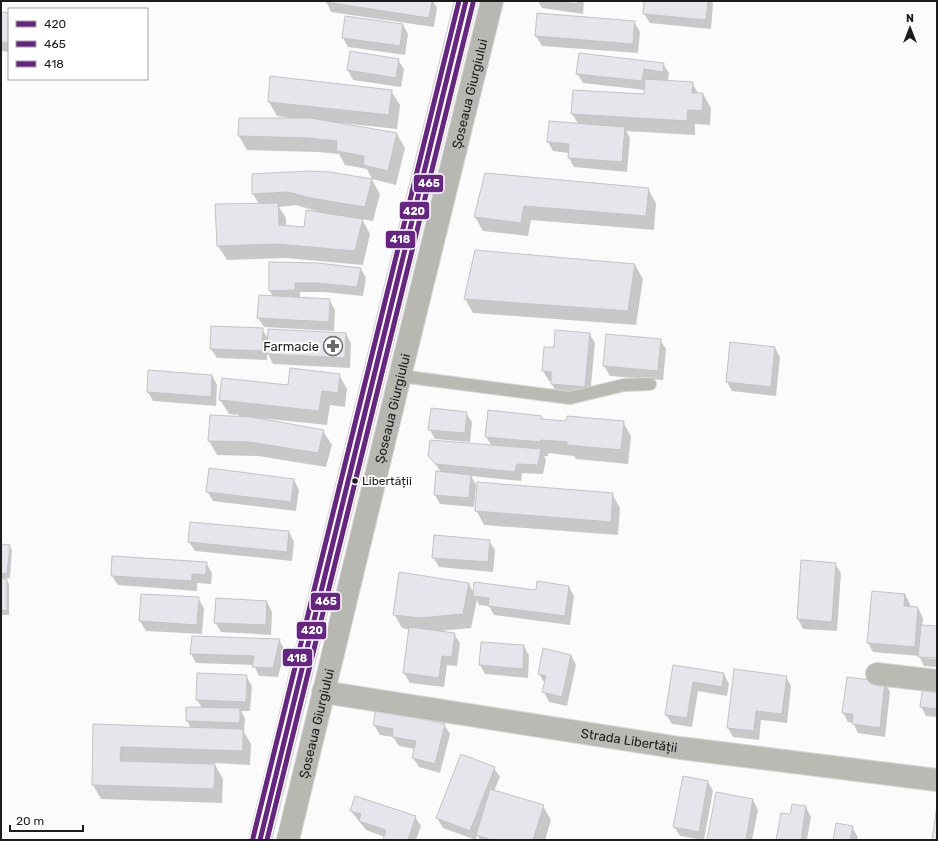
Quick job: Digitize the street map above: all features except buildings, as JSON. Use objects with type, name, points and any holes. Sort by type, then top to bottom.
[{"type":"highway","name":"Șoseaua Giurgiului","points":[[260,840],[466,1]]},
{"type":"highway","name":"Șoseaua Giurgiului","points":[[288,840],[492,1]]},
{"type":"street","points":[[877,674],[937,681]]},
{"type":"street","name":"Strada Libertății","points":[[323,692],[688,749],[937,780]]},
{"type":"lane","points":[[400,376],[570,398],[624,385],[650,384]]},
{"type":"transit line","name":"418","points":[[253,838],[459,1]]},
{"type":"transit line","name":"420","points":[[260,840],[466,1]]},
{"type":"transit line","name":"465","points":[[267,840],[473,3]]},
{"type":"place","name":"Farmacie","points":[[333,346]]},
{"type":"place","name":"Libertății","points":[[355,481]]}]
